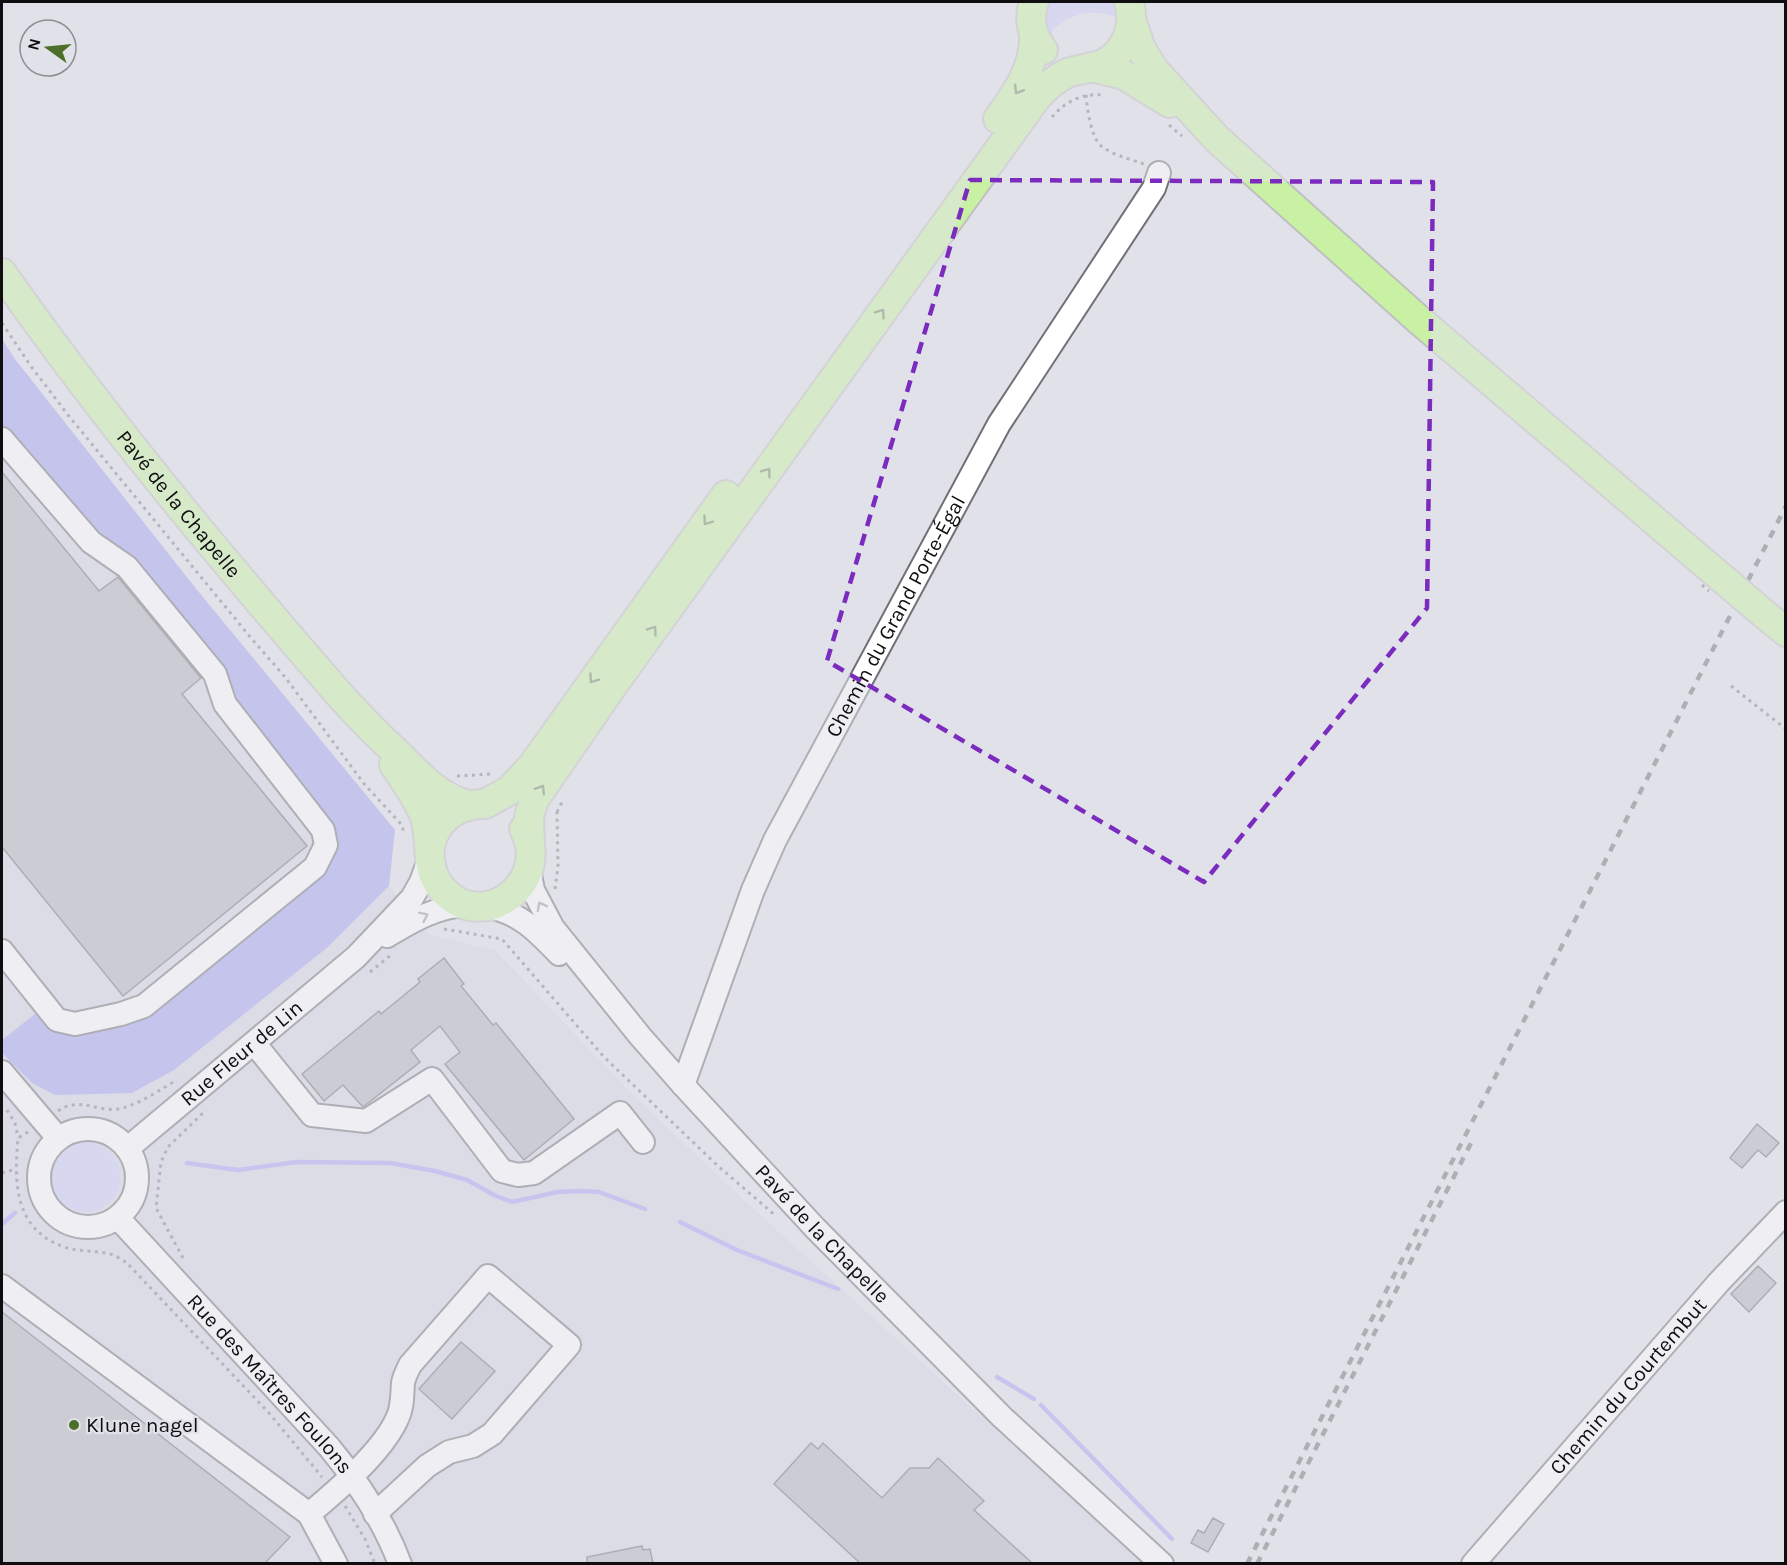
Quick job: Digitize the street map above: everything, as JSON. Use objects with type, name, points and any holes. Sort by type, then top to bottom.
[{"type":"main road","points":[[429,853],[434,833],[442,820],[454,811],[477,805],[510,790],[533,765],[999,117],[1027,74],[1034,54],[1031,21],[1034,2]]},
{"type":"main road","points":[[1083,76],[1119,52],[1126,41],[1134,10]]},
{"type":"main road","points":[[1134,10],[1141,48],[1203,140]]},
{"type":"main road","points":[[1034,35],[1040,47],[1054,60],[1083,76]]},
{"type":"main road","points":[[477,905],[503,901],[521,885],[530,857],[531,808],[552,772],[1023,116],[1044,89],[1083,76],[1114,72],[1134,80],[1171,104],[1203,140],[1411,312],[1785,632]]},
{"type":"main road","name":"Pavé de la Chapelle","points":[[2,273],[67,363],[157,479],[264,608],[368,726],[435,789],[451,799],[502,809],[517,819],[526,834],[530,857]]},
{"type":"main road","name":"Pavé de la Chapelle","points":[[368,726],[422,811],[433,875],[442,889],[454,899],[477,905]]},
{"type":"street","name":"Chemin du Grand Porte-Égal","points":[[683,1085],[753,890],[776,840],[999,424],[1154,188],[1159,173]]},
{"type":"street","points":[[2,439],[92,542],[127,567],[215,674],[225,704],[322,830],[326,845],[315,867],[144,1006],[122,1014],[75,1024],[57,1020],[2,951]]},
{"type":"street","name":"Rue Fleur de Lin","points":[[360,967],[412,898],[418,888],[429,853]]},
{"type":"street","name":"Pavé de la Chapelle","points":[[530,857],[533,890],[553,928],[640,1036],[683,1085],[815,1228],[1002,1417],[1162,1563]]},
{"type":"street","points":[[477,905],[508,912],[530,926],[640,1036]]},
{"type":"street","name":"Rue Fleur de Lin","points":[[128,1148],[254,1043],[360,967],[390,935],[429,913],[449,907],[477,905]]},
{"type":"street","points":[[254,1043],[312,1115],[366,1121],[432,1080],[502,1171],[518,1175],[534,1173],[620,1113],[643,1142]]},
{"type":"street","points":[[2,1072],[51,1130],[72,1131],[87,1128],[102,1130],[117,1137],[128,1148],[135,1162],[138,1177],[136,1192],[129,1206],[118,1218],[103,1226],[86,1228],[69,1224],[54,1215],[44,1201],[39,1185],[39,1167],[51,1130]]},
{"type":"street","name":"Chemin du Courtembut","points":[[1473,1563],[1719,1282],[1785,1212]]},
{"type":"street","name":"Rue des Maîtres Foulons","points":[[118,1218],[329,1447],[352,1475],[390,1539],[400,1563]]},
{"type":"street","points":[[309,1514],[352,1475],[388,1436],[398,1417],[403,1398],[403,1381],[410,1365],[488,1276],[569,1345],[492,1434],[473,1446],[449,1452],[427,1466],[375,1514]]},
{"type":"street","points":[[2,1286],[309,1514],[336,1563]]},
{"type":"path","points":[[1083,76],[1106,95]]},
{"type":"path","points":[[1050,119],[1072,99],[1083,76]]},
{"type":"path","points":[[1083,76],[1087,115],[1098,143],[1115,154],[1159,173]]},
{"type":"path","points":[[1162,121],[1203,140]]},
{"type":"path","points":[[2,323],[68,415],[251,638],[285,676],[365,784],[402,825]]},
{"type":"path","points":[[1731,686],[1785,729]]},
{"type":"path","points":[[557,812],[566,794]]},
{"type":"path","points":[[502,939],[604,1057],[718,1166],[777,1217]]},
{"type":"path","points":[[360,967],[399,949]]},
{"type":"path","points":[[18,1138],[51,1130],[66,1106],[78,1103],[99,1108],[118,1109],[144,1099],[183,1076]]},
{"type":"path","points":[[3,1104],[15,1123],[18,1138],[16,1169],[18,1194],[27,1219],[41,1236],[64,1246],[111,1254],[126,1262],[269,1413],[334,1492],[359,1529],[375,1563]]},
{"type":"path","points":[[188,1266],[156,1208],[161,1162],[168,1147],[210,1106]]},
{"type":"path","points":[[2,1173],[16,1169]]},
{"type":"highlighted area","points":[[970,180],[1433,182],[1427,608],[1204,882],[827,661]]},
{"type":"shaded area","points":[[1045,2],[1118,2],[1117,18],[1097,13],[1078,15],[1061,24],[1047,39],[1043,31]]},
{"type":"shaded area","points":[[2,339],[15,359],[197,590],[395,830],[389,886],[328,947],[174,1070],[132,1093],[55,1095],[32,1083],[2,1053],[2,1040],[35,1014],[56,1029],[157,1009],[303,892],[329,861],[330,829],[313,796],[2,431]]},
{"type":"shaded area","points":[[2,352],[395,830],[389,886],[427,934],[496,951],[631,1093],[744,1200],[1142,1563],[2,1563]]},
{"type":"shaded area","points":[[85,1142],[104,1148],[114,1158],[120,1177],[114,1196],[104,1206],[85,1212],[66,1206],[56,1196],[50,1177],[56,1158],[66,1148]]},
{"type":"building","points":[[2,472],[99,591],[118,577],[201,678],[182,694],[307,846],[123,996],[2,847]]},
{"type":"building","points":[[444,958],[464,984],[461,986],[493,1025],[496,1023],[574,1119],[524,1160],[445,1064],[460,1052],[440,1026],[411,1050],[420,1062],[363,1107],[343,1085],[324,1101],[302,1074],[379,1011],[381,1014],[420,982],[418,979]]},
{"type":"building","points":[[1757,1124],[1779,1143],[1766,1157],[1758,1150],[1742,1168],[1730,1158]]},
{"type":"building","points":[[1758,1266],[1776,1283],[1749,1312],[1731,1294]]},
{"type":"building","name":"Klune nagel","points":[[2,1312],[290,1537],[265,1563],[2,1563]]},
{"type":"building","points":[[461,1342],[495,1371],[452,1419],[419,1389]]},
{"type":"building","points":[[811,1443],[818,1449],[823,1443],[882,1498],[910,1468],[929,1468],[938,1458],[984,1501],[974,1510],[1032,1563],[860,1563],[774,1484]]},
{"type":"building","points":[[1213,1518],[1224,1524],[1208,1552],[1191,1543],[1198,1530],[1204,1533]]},
{"type":"building","points":[[642,1546],[643,1550],[650,1549],[653,1563],[587,1563],[587,1557]]},
{"type":"waterway","points":[[187,1163],[238,1170],[297,1162],[390,1163],[435,1171],[467,1180],[512,1202],[557,1192],[581,1191],[599,1192],[645,1209]]},
{"type":"waterway","points":[[2,1224],[15,1213]]},
{"type":"waterway","points":[[680,1222],[737,1250],[838,1289]]},
{"type":"waterway","points":[[997,1377],[1034,1399]]},
{"type":"waterway","points":[[1041,1405],[1172,1539]]},
{"type":"railway","points":[[1247,1564],[1786,506]]},
{"type":"railway","points":[[1257,1564],[1471,1143]]},
{"type":"place","name":"Klune nagel","points":[[74,1425]]}]
